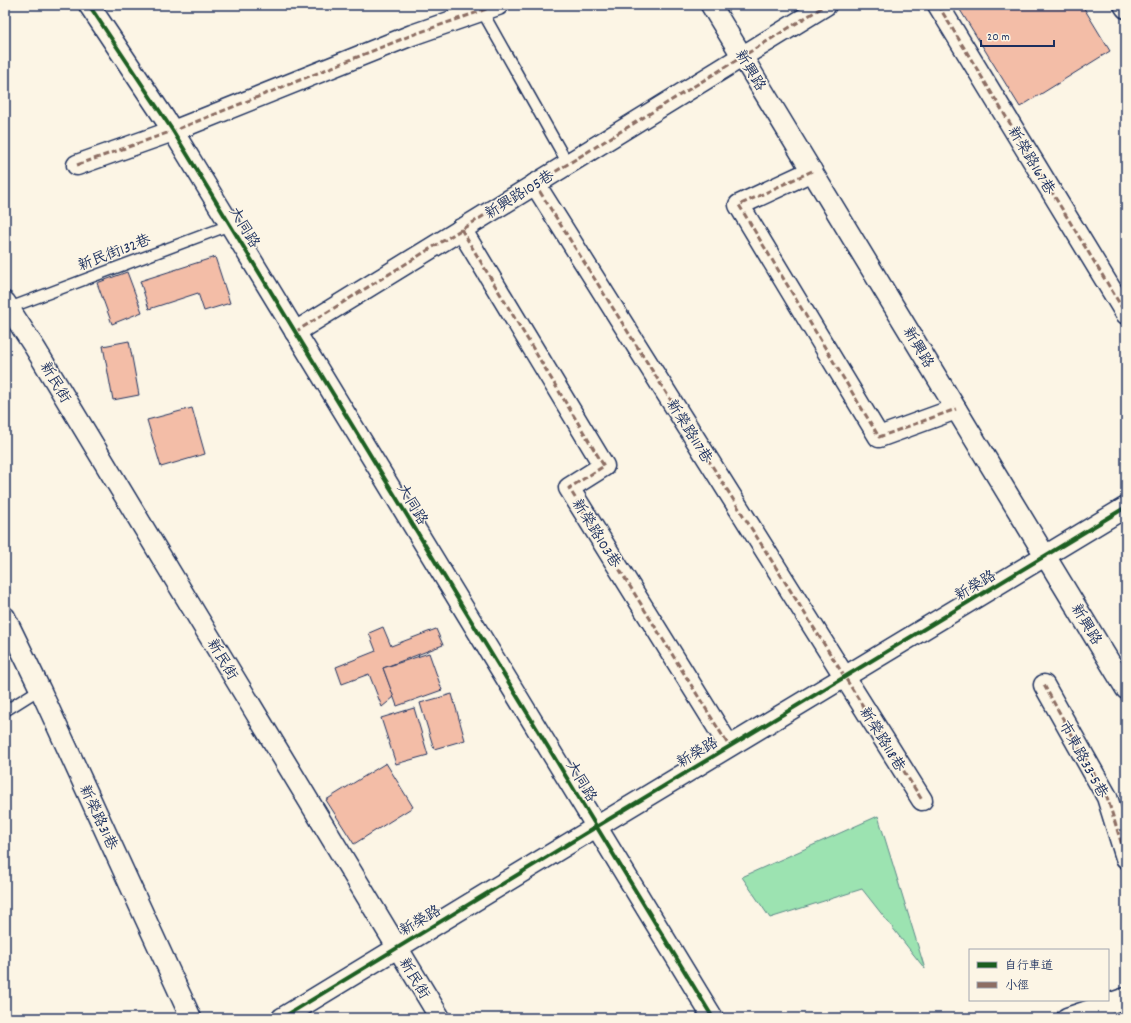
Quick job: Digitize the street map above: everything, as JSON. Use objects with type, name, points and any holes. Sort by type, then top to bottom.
[{"type":"street","name":"大同路","points":[[89,5],[173,131],[713,1018]]},
{"type":"street","name":"新興路","points":[[711,5],[1126,689]]},
{"type":"street","name":"新興路105巷","points":[[295,332],[826,5]]},
{"type":"street","name":"新榮路167巷","points":[[938,5],[1126,314]]},
{"type":"street","points":[[77,165],[173,131],[412,35],[490,8]]},
{"type":"street","points":[[812,171],[739,204],[879,437],[956,409]]},
{"type":"street","name":"新榮路117巷","points":[[535,184],[844,677]]},
{"type":"street","name":"新榮路103巷","points":[[462,229],[604,466],[568,488],[730,746]]},
{"type":"street","name":"新民街","points":[[6,306],[39,355],[440,1018]]},
{"type":"street","name":"新榮路","points":[[282,1018],[844,677],[1126,508]]},
{"type":"street","name":"新榮路31巷","points":[[5,617],[40,689],[191,1018]]},
{"type":"street","name":"新榮路118巷","points":[[844,677],[922,800]]},
{"type":"street","name":"市東路33-5巷","points":[[1044,685],[1107,797],[1126,858]]},
{"type":"street","points":[[1067,1018],[1126,998]]},
{"type":"lane","points":[[490,8],[568,164]]},
{"type":"lane","name":"新民街132巷","points":[[6,306],[230,225]]},
{"type":"lane","points":[[5,711],[40,689]]},
{"type":"green space","points":[[878,816],[925,969],[862,889],[770,918],[742,877]]},
{"type":"building","points":[[957,5],[1082,5],[1110,51],[1020,107]]},
{"type":"building","points":[[215,257],[230,303],[204,311],[198,293],[149,309],[140,281]]},
{"type":"building","points":[[127,272],[142,312],[112,324],[97,283]]},
{"type":"building","points":[[129,341],[139,395],[113,400],[103,346]]},
{"type":"building","points":[[192,408],[205,454],[161,467],[147,420]]},
{"type":"building","points":[[383,627],[391,646],[436,629],[443,645],[383,668],[394,697],[382,707],[369,674],[342,684],[336,667],[376,651],[369,633]]},
{"type":"building","points":[[429,653],[442,690],[397,706],[383,668]]},
{"type":"building","points":[[452,694],[465,740],[434,749],[420,703]]},
{"type":"building","points":[[414,708],[428,755],[396,764],[381,718]]},
{"type":"building","points":[[386,763],[413,807],[354,844],[326,800]]},
{"type":"building","points":[[1126,1010],[1126,1018],[1103,1018]]},
{"type":"marked path","points":[[77,165],[173,131],[412,35],[498,5]]},
{"type":"marked path","points":[[295,332],[826,5]]},
{"type":"marked path","points":[[938,5],[1126,314]]},
{"type":"marked path","points":[[812,171],[739,205],[879,437],[956,409]]},
{"type":"marked path","points":[[535,184],[922,800]]},
{"type":"marked path","points":[[461,229],[604,466],[569,488],[729,746]]},
{"type":"marked path","points":[[1044,685],[1107,797],[1126,858]]},
{"type":"cycle path","points":[[89,5],[173,131],[713,1018]]},
{"type":"cycle path","points":[[282,1018],[1126,507]]}]
